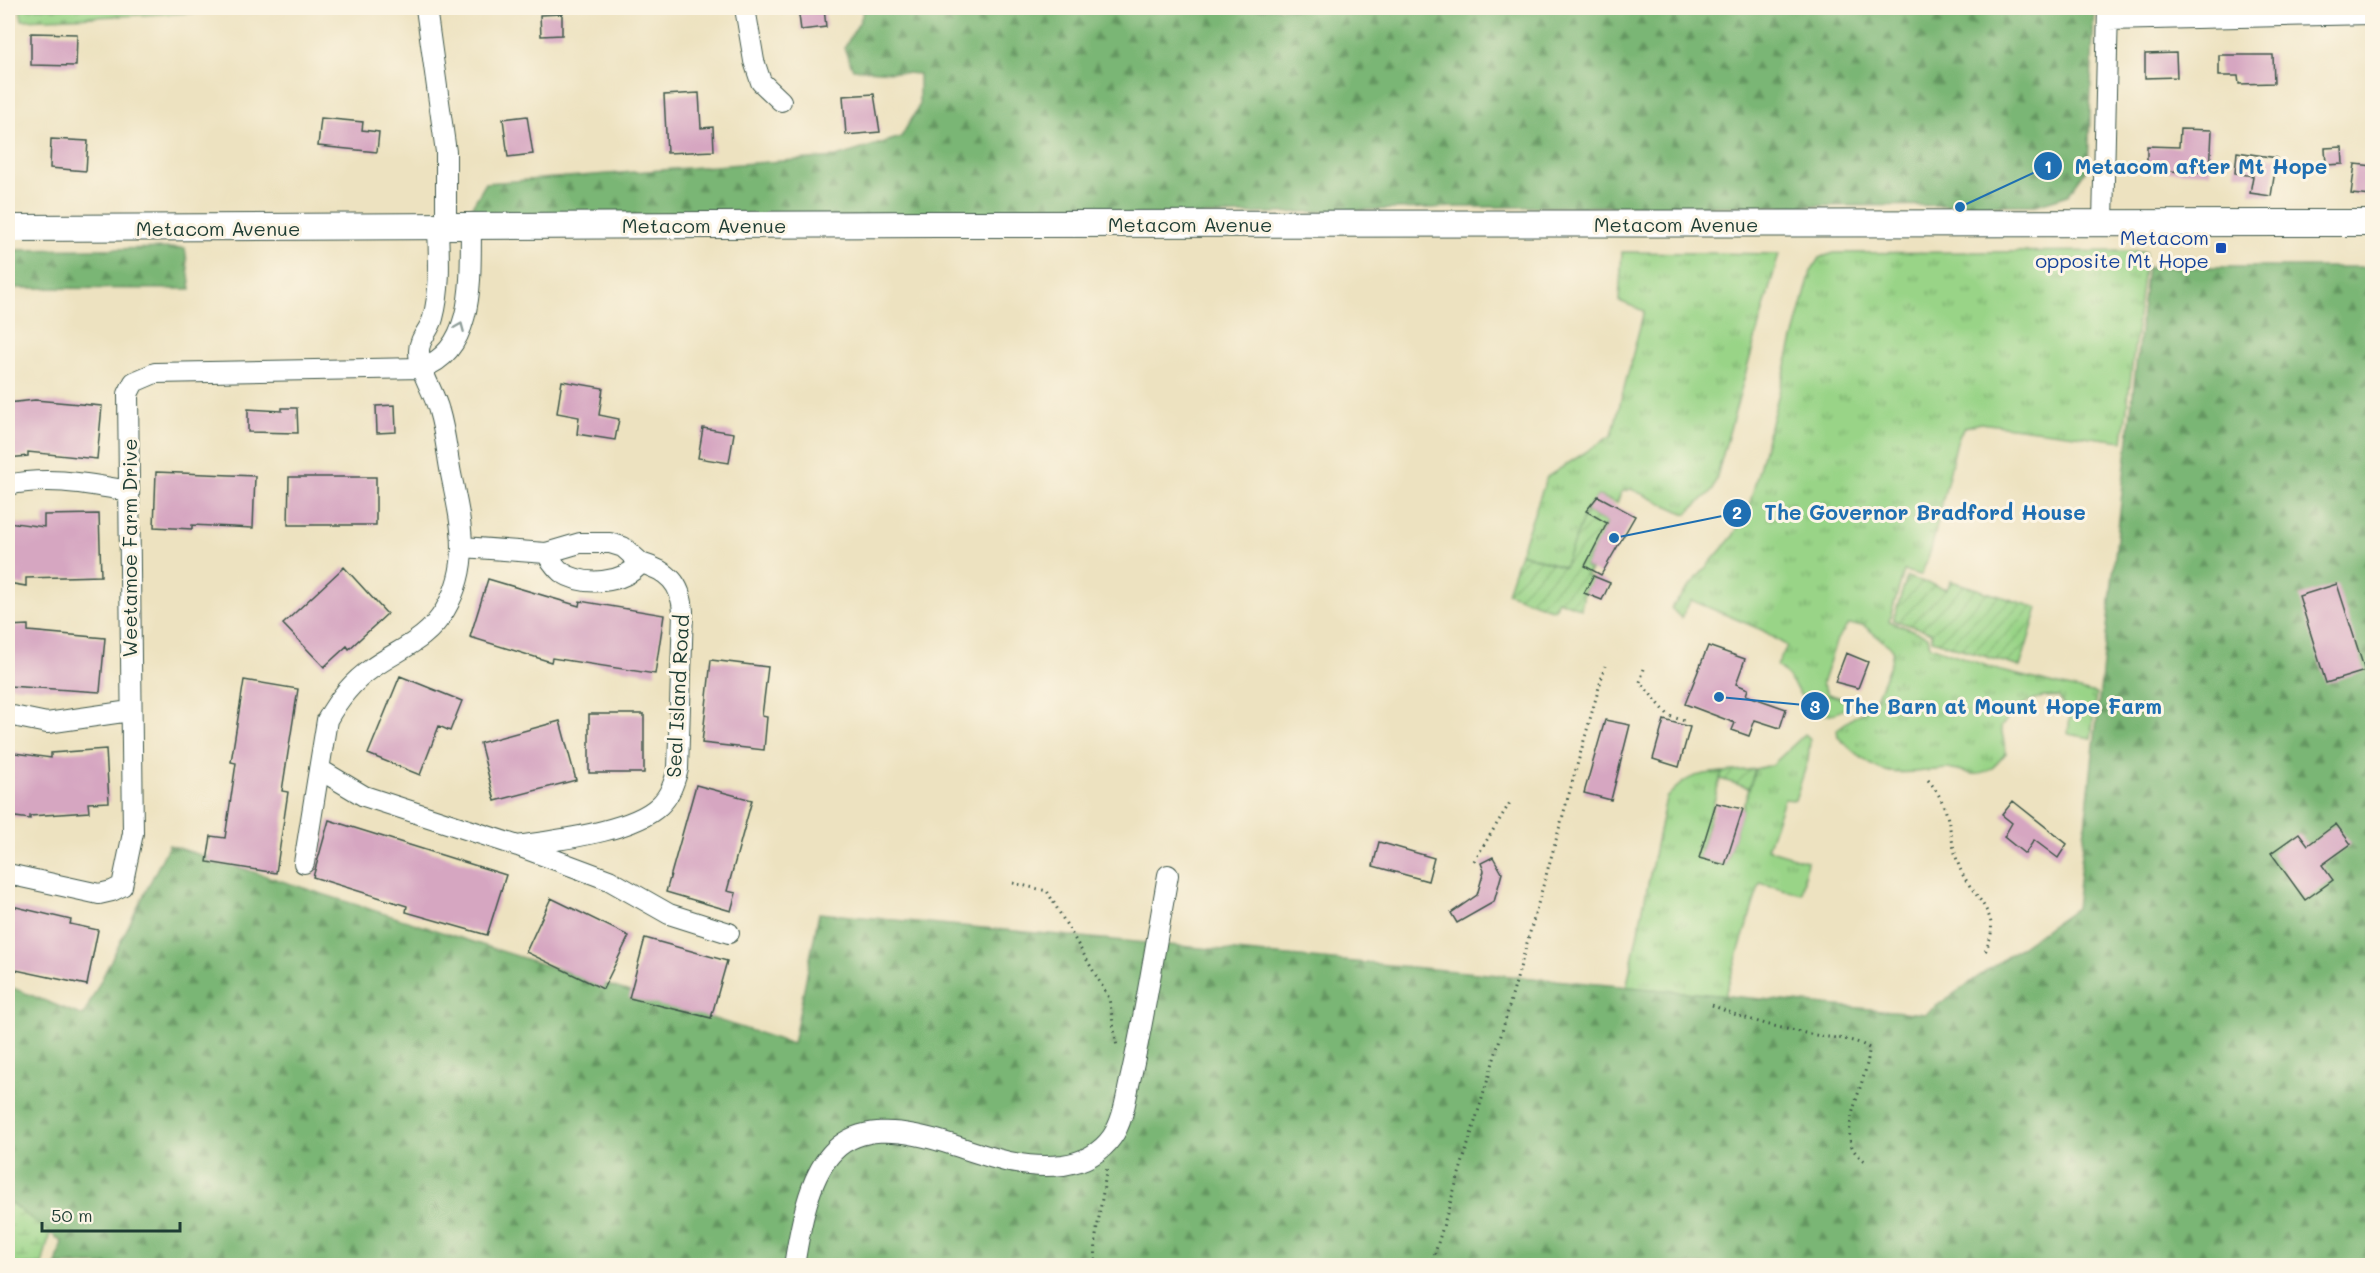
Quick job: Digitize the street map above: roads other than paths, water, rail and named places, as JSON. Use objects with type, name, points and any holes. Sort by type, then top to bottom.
[{"type":"main road","name":"Metacom Avenue","points":[[8,228],[2373,223]]},
{"type":"street","points":[[422,368],[434,363],[448,351],[458,334],[468,300],[452,226],[446,152],[426,8]]},
{"type":"street","points":[[746,8],[754,61],[761,82],[781,101]]},
{"type":"street","points":[[2103,222],[2108,14],[2373,14]]},
{"type":"street","points":[[304,863],[327,720],[360,678],[384,660],[410,647],[434,626],[457,584],[464,547],[439,409],[422,368],[419,348],[430,327],[452,226]]},
{"type":"street","points":[[437,301],[468,300]]},
{"type":"street","name":"Weetamoe Farm Drive","points":[[8,874],[99,894],[122,886],[133,833],[128,394],[134,382],[141,377],[155,373],[422,368]]},
{"type":"street","points":[[8,484],[31,480],[63,480],[129,490]]},
{"type":"street","name":"Seal Island Road","points":[[464,547],[546,553],[580,543],[610,543],[623,547],[641,563],[662,571],[672,578],[682,597],[678,769],[674,783],[661,804],[643,818],[578,837],[518,846]]},
{"type":"street","points":[[546,553],[562,572],[595,581],[624,576],[641,563]]},
{"type":"street","points":[[8,715],[47,723],[130,711]]},
{"type":"street","name":"Seal Island Road","points":[[320,769],[364,796],[518,846],[609,880],[669,914],[729,933]]},
{"type":"street","points":[[794,1266],[801,1223],[814,1180],[828,1155],[844,1142],[864,1134],[884,1129],[916,1133],[1007,1163],[1043,1167],[1082,1162],[1102,1148],[1113,1136],[1121,1120],[1141,1033],[1168,875]]},
{"type":"place","name":"Metacom after Mt Hope","points":[[1960,207]]},
{"type":"place","name":"Metacom opposite Mt Hope","points":[[2221,248]]},
{"type":"place","name":"The Governor Bradford House","points":[[1614,538]]},
{"type":"place","name":"The Barn at Mount Hope Farm","points":[[1719,697]]}]
